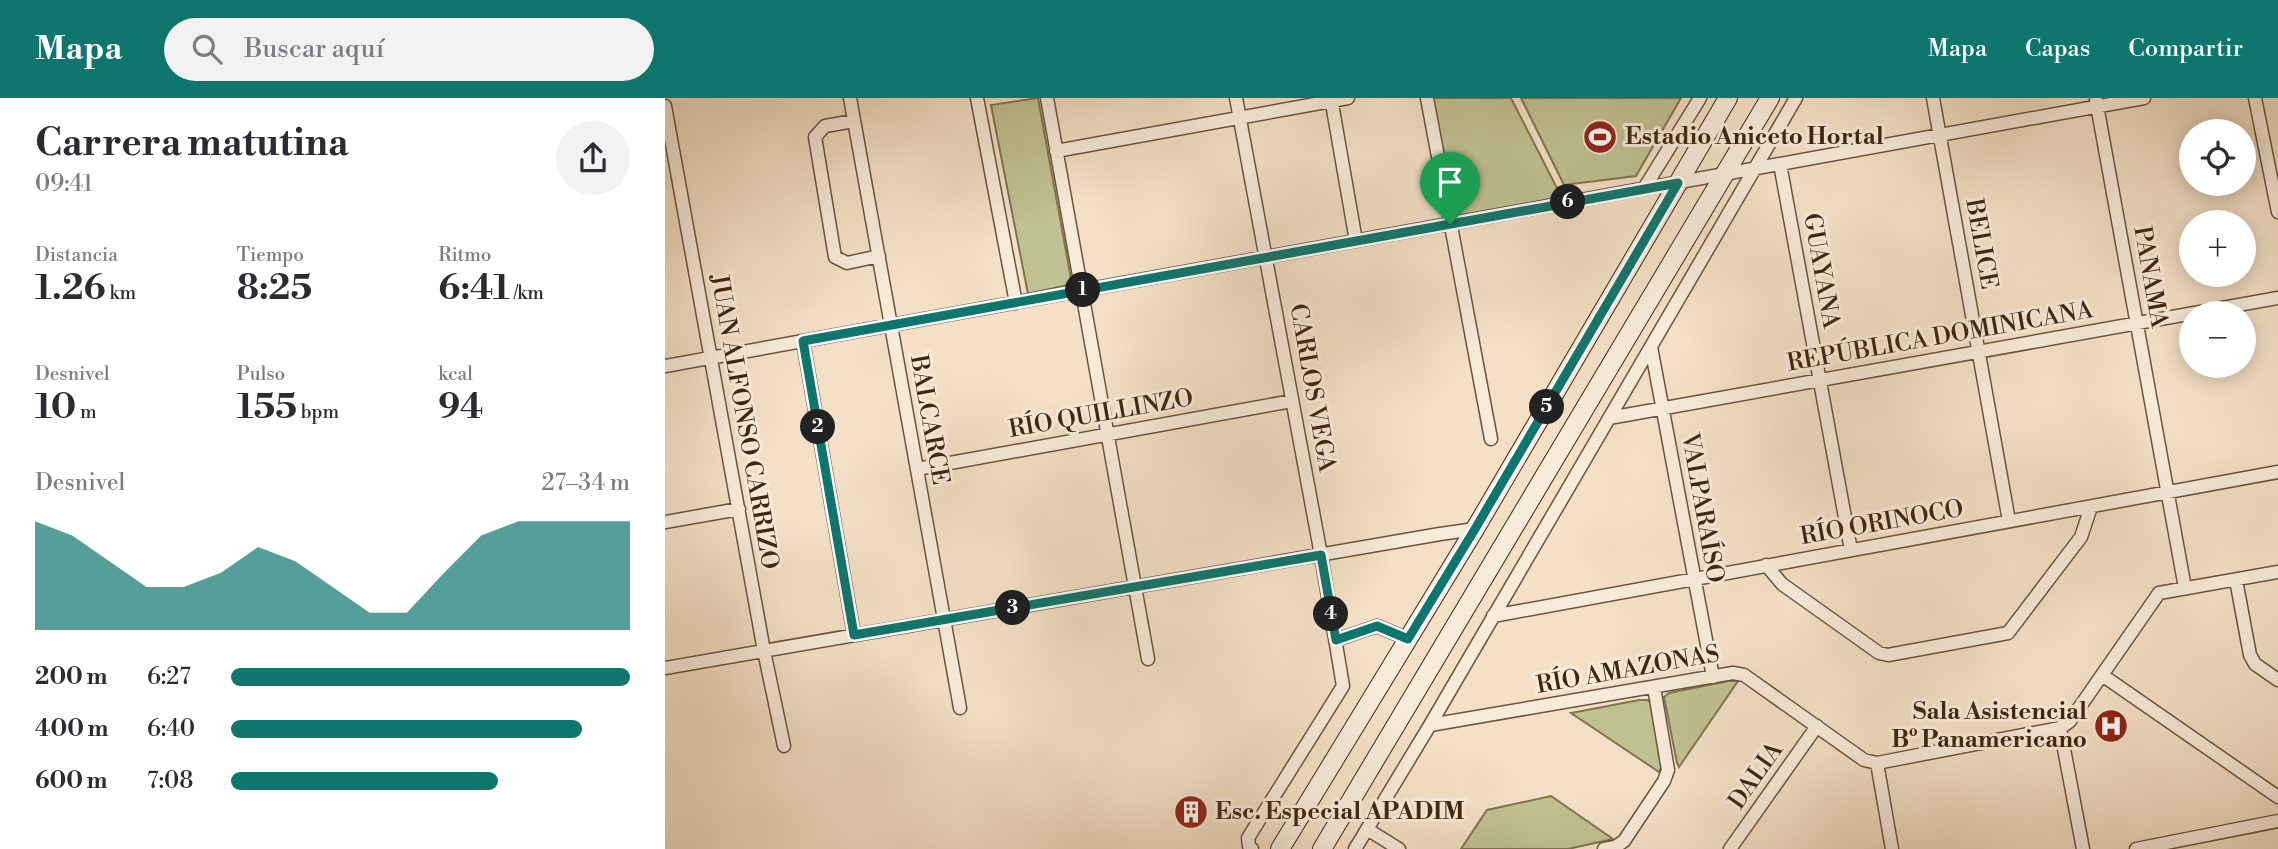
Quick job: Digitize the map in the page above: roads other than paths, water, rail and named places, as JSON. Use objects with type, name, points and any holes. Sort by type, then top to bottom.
[{"type":"main road","points":[[1280,849],[1475,529],[1728,98]]},
{"type":"main road","points":[[1322,849],[1770,98]]},
{"type":"street","name":"BALCARCE","points":[[850,98],[960,708]]},
{"type":"street","points":[[977,98],[1016,303]]},
{"type":"street","points":[[1047,98],[1148,659]]},
{"type":"street","name":"CARLOS VEGA","points":[[1236,98],[1343,686],[1248,838],[1252,849]]},
{"type":"street","points":[[1056,151],[1347,98]]},
{"type":"street","points":[[1427,98],[1491,439]]},
{"type":"street","points":[[1646,187],[1700,98]]},
{"type":"street","points":[[1355,849],[1796,98]]},
{"type":"street","name":"BELICE","points":[[1933,98],[2010,521]]},
{"type":"street","points":[[665,366],[1646,187],[1724,176],[2097,102],[2144,98]]},
{"type":"street","points":[[2255,98],[2278,212]]},
{"type":"street","points":[[1331,99],[1356,241]]},
{"type":"street","name":"PANAMA","points":[[2097,102],[2185,588]]},
{"type":"street","name":"JUAN ALFONSO CARRIZO","points":[[665,106],[764,651],[784,746]]},
{"type":"street","points":[[854,121],[825,125],[815,137],[835,257],[847,263],[879,256]]},
{"type":"street","name":"GUAYANA","points":[[1780,164],[1851,550]]},
{"type":"street","name":"REPÚBLICA DOMINICANA","points":[[1609,418],[2278,298]]},
{"type":"street","points":[[803,341],[854,635]]},
{"type":"street","name":"VALPARAÍSO","points":[[1650,347],[1713,677]]},
{"type":"street","name":"RÍO QUILLINZO","points":[[917,469],[1292,401]]},
{"type":"street","name":"RÍO ORINOCO","points":[[1493,616],[2278,472]]},
{"type":"street","points":[[1766,565],[1782,584],[1879,653],[1888,655],[2008,633],[2081,537],[2091,507]]},
{"type":"street","points":[[665,522],[739,509]]},
{"type":"street","points":[[665,668],[1475,529]]},
{"type":"street","points":[[1892,849],[1877,763],[2060,727],[2070,721],[2159,593],[2278,572]]},
{"type":"street","points":[[2236,580],[2250,655],[2255,664],[2278,680]]},
{"type":"street","points":[[1336,640],[1377,626],[1408,639]]},
{"type":"street","name":"RÍO AMAZONAS","points":[[1430,725],[1733,673],[1744,675],[1864,760],[1877,763]]},
{"type":"street","points":[[2102,675],[2278,797]]},
{"type":"street","points":[[1604,849],[1615,847],[1624,841],[1664,781],[1668,769],[1654,687]]},
{"type":"street","name":"DALIA","points":[[1730,849],[1817,726]]},
{"type":"street","points":[[2060,727],[2083,849]]},
{"type":"street","points":[[2136,849],[2278,821]]},
{"type":"street","points":[[1367,829],[1399,849]]},
{"type":"place","name":"Estadio Aniceto Hortal","points":[[1600,137]]},
{"type":"place","name":"Sala Asistencial Bº Panamericano","points":[[2111,726]]},
{"type":"place","name":"Esc. Especial APADIM","points":[[1191,812]]}]
